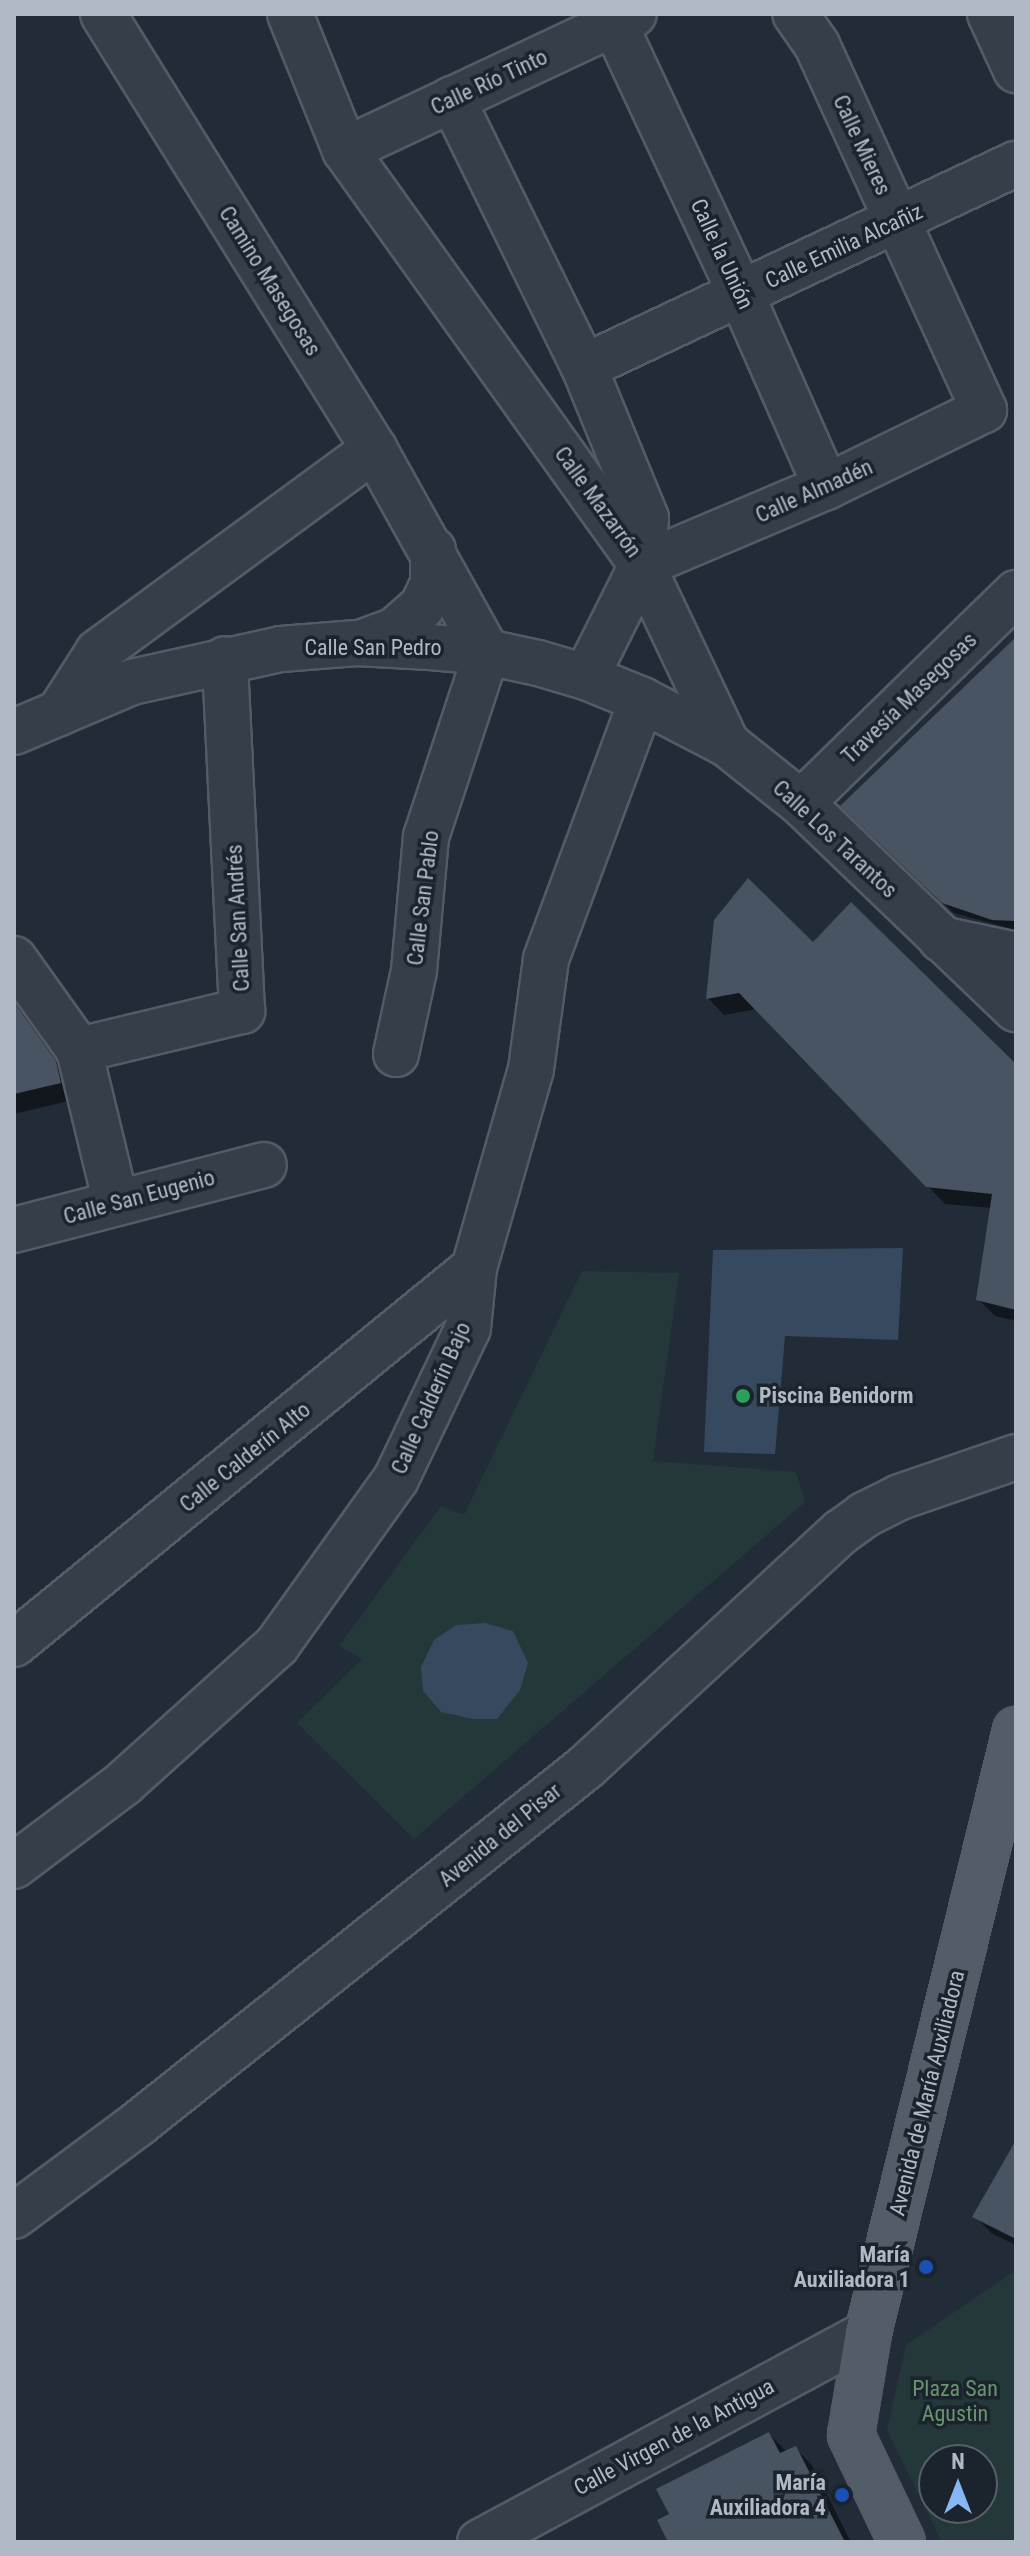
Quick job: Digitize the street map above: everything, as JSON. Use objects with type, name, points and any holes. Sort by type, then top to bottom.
[{"type":"main road","name":"Avenida de María Auxiliadora","points":[[902,2542],[851,2435],[868,2333],[1016,1730]]},
{"type":"street","name":"Camino Masegosas","points":[[103,14],[374,449],[433,550],[487,652]]},
{"type":"street","name":"Calle Mazarrón","points":[[290,14],[345,150],[642,565]]},
{"type":"street","name":"Calle Mieres","points":[[795,14],[817,45],[984,410]]},
{"type":"street","points":[[990,14],[1016,70]]},
{"type":"street","name":"Calle Río Tinto","points":[[345,150],[624,19]]},
{"type":"street","name":"Calle la Unión","points":[[624,19],[826,487]]},
{"type":"street","name":"Calle Mazarrón","points":[[452,99],[584,367],[646,518],[642,565]]},
{"type":"street","name":"Calle Emilia Alcañiz","points":[[584,367],[1016,164]]},
{"type":"street","name":"Calle Almadén","points":[[642,565],[826,487],[984,410]]},
{"type":"street","points":[[59,713],[98,652],[374,449]]},
{"type":"street","points":[[357,643],[394,631],[412,619],[433,583],[433,550]]},
{"type":"street","points":[[586,677],[642,565]]},
{"type":"street","name":"Calle Los Tarantos","points":[[642,565],[727,744]]},
{"type":"street","name":"Travesía Masegosas","points":[[801,803],[1016,593]]},
{"type":"street","name":"Calle San Pedro","points":[[14,732],[132,682],[225,659],[318,645],[357,643],[487,652],[586,677],[642,700]]},
{"type":"street","name":"Calle San Pablo","points":[[396,1054],[414,971],[426,837],[487,652]]},
{"type":"street","name":"Calle San Andrés","points":[[79,1050],[242,1011],[225,659]]},
{"type":"street","name":"Calle Los Tarantos","points":[[642,700],[727,744],[801,803],[939,939],[1016,1009]]},
{"type":"street","name":"Calle Calderín Bajo","points":[[14,1866],[124,1783],[277,1645],[396,1479],[468,1328],[474,1268],[531,1069],[546,959],[642,700]]},
{"type":"street","points":[[939,939],[1016,955]]},
{"type":"street","points":[[14,959],[79,1050],[116,1203]]},
{"type":"street","name":"Calle San Eugenio","points":[[14,1230],[264,1165]]},
{"type":"street","name":"Calle Calderín Alto","points":[[14,1644],[474,1268]]},
{"type":"street","name":"Avenida del Pisar","points":[[14,2216],[139,2123],[586,1767],[841,1532],[882,1505],[997,1464]]},
{"type":"street","name":"Calle Virgen de la Antigua","points":[[503,2537],[868,2333]]},
{"type":"green space","points":[[582,1271],[679,1273],[653,1461],[796,1472],[805,1502],[414,1839],[297,1723],[362,1659],[339,1646],[441,1506],[464,1515]]},
{"type":"green space","name":"Plaza San Agustin","points":[[1016,2270],[1016,2542],[942,2542],[933,2524],[998,2524],[998,2444],[918,2444],[918,2493],[887,2430],[906,2345]]},
{"type":"water","name":"Piscina Benidorm","points":[[903,1248],[898,1340],[785,1336],[775,1454],[704,1452],[713,1250]]},
{"type":"water","points":[[485,1623],[513,1631],[528,1663],[520,1690],[497,1719],[473,1719],[441,1712],[423,1691],[421,1667],[434,1640],[456,1625]]},
{"type":"building","points":[[1016,637],[1016,921],[992,920],[942,903],[840,806]]},
{"type":"building","points":[[748,878],[813,942],[851,902],[1016,1064],[1016,1310],[976,1300],[992,1194],[926,1187],[739,993],[706,999],[714,920]]},
{"type":"building","points":[[14,1002],[56,1061],[61,1083],[14,1094]]},
{"type":"building","points":[[1016,2140],[1016,2239],[972,2217]]},
{"type":"building","points":[[769,2432],[780,2453],[796,2446],[845,2542],[668,2542],[657,2520],[669,2514],[656,2489]]},
{"type":"place","name":"Piscina Benidorm","points":[[743,1396]]},
{"type":"place","name":"María Auxiliadora 1","points":[[926,2267]]},
{"type":"place","name":"María Auxiliadora 4","points":[[842,2495]]}]
